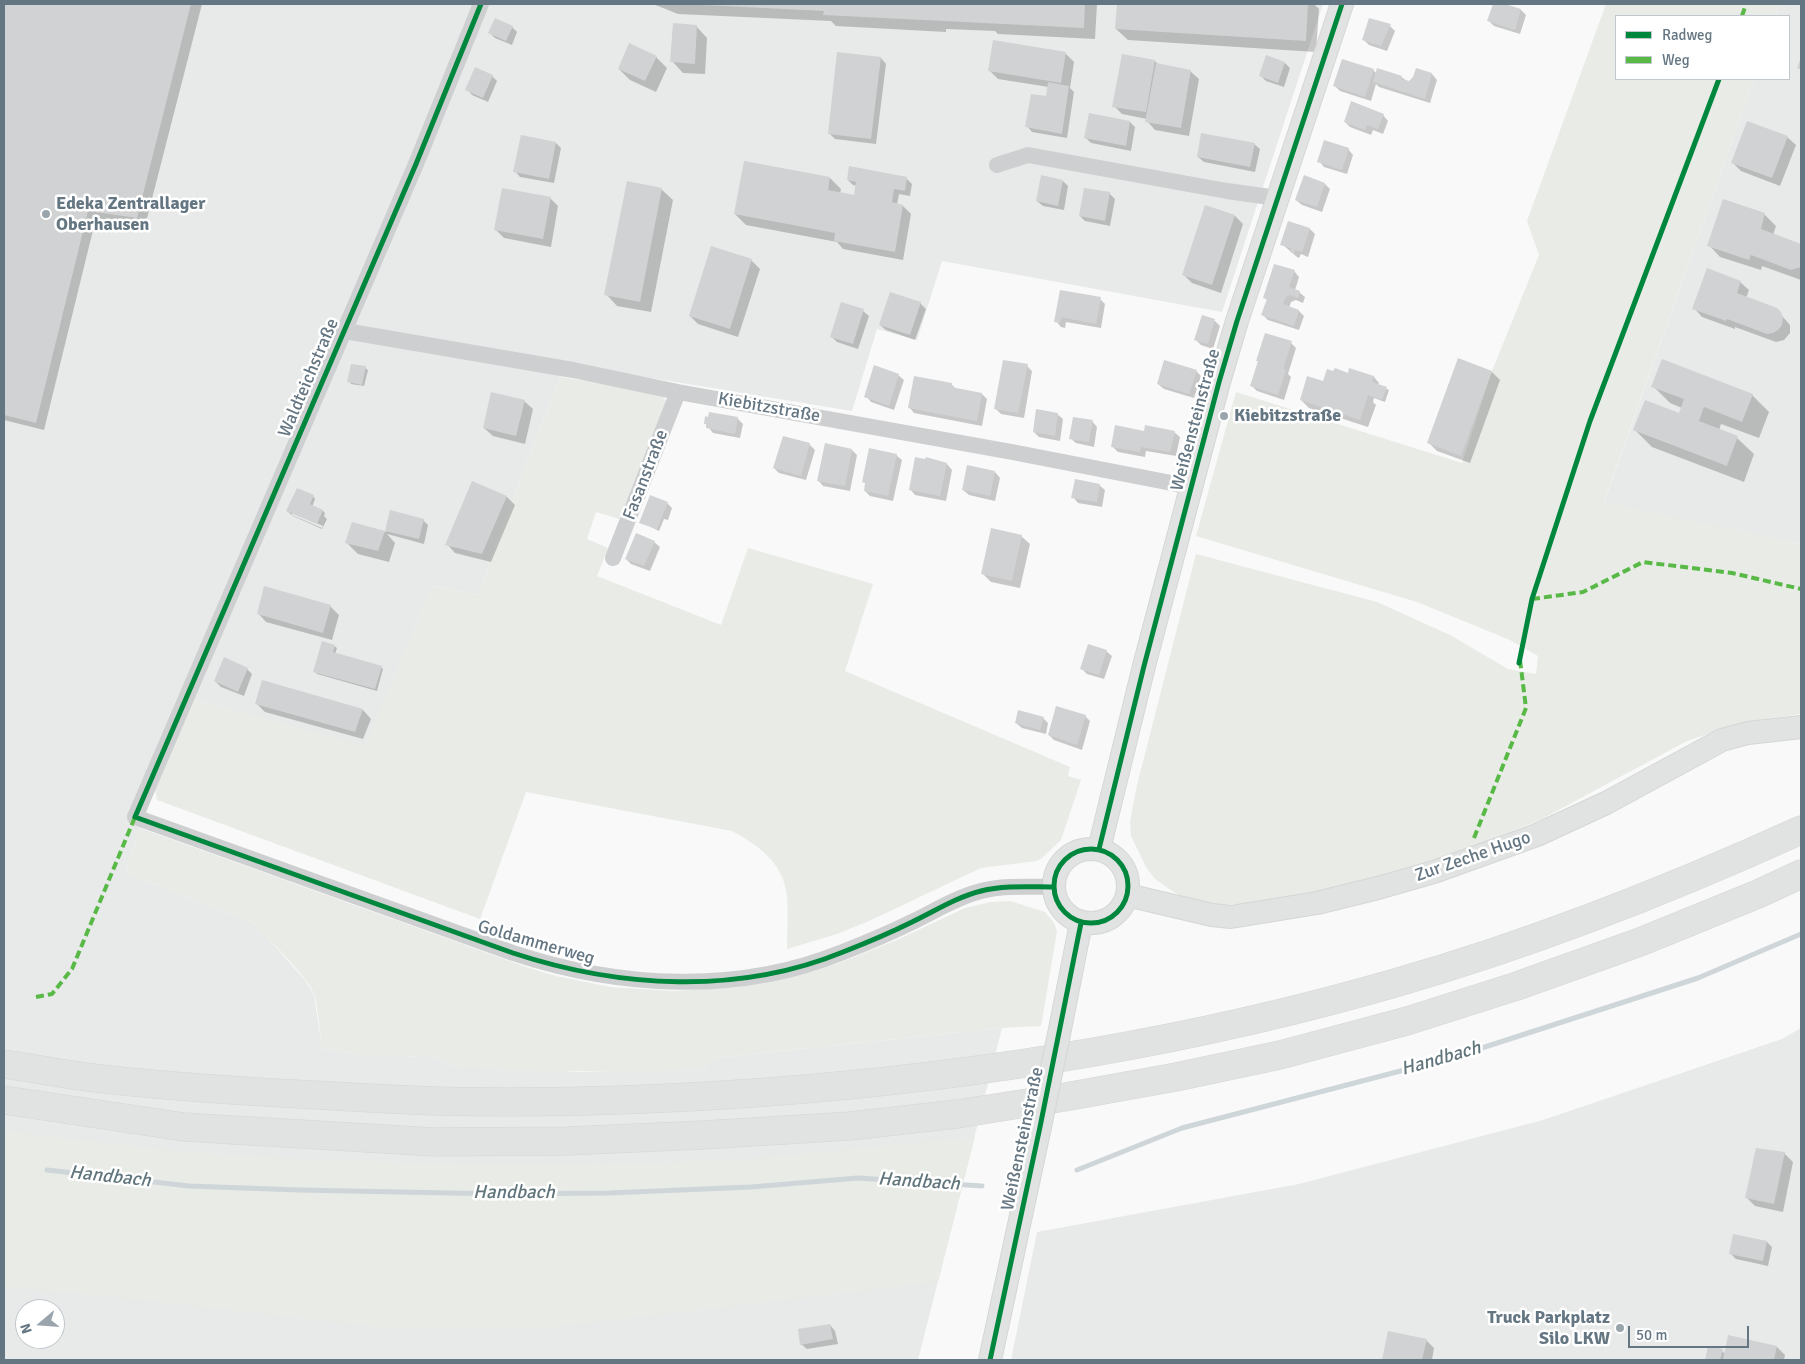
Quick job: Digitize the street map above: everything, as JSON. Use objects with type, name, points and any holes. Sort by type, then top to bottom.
[{"type":"highway","points":[[4,1064],[86,1077],[188,1087],[446,1101],[565,1101],[701,1097],[845,1086],[954,1074],[1032,1063],[1171,1039],[1272,1016],[1396,983],[1506,949],[1627,905],[1741,858],[1801,830]]},
{"type":"highway","points":[[4,1100],[184,1127],[434,1142],[568,1141],[703,1135],[850,1126],[957,1114],[1176,1077],[1280,1055],[1408,1021],[1517,986],[1640,942],[1758,894],[1801,874]]},
{"type":"street","name":"Waldteichstraße","points":[[135,817],[345,331],[481,4]]},
{"type":"street","name":"Weißensteinstraße","points":[[1099,849],[1144,666],[1234,330],[1342,4]]},
{"type":"street","points":[[997,165],[1028,155],[1227,191],[1277,198]]},
{"type":"street","name":"Kiebitzstraße","points":[[345,331],[573,370],[678,392],[1002,450],[1192,487]]},
{"type":"street","name":"Fasanstraße","points":[[613,558],[678,392]]},
{"type":"street","name":"Zur Zeche Hugo","points":[[1127,895],[1212,915],[1231,917],[1317,903],[1378,888],[1434,872],[1537,835],[1606,803],[1722,740],[1748,733],[1801,727]]},
{"type":"street","name":"Goldammerweg","points":[[135,817],[513,954],[567,970],[640,981],[697,982],[780,972],[841,953],[946,905],[982,891],[1001,888],[1053,887]]},
{"type":"street","points":[[1099,849],[1110,854],[1126,872],[1128,883],[1127,895],[1123,906],[1110,918],[1093,924],[1081,923],[1070,918],[1061,910],[1055,899],[1054,876],[1059,865],[1067,857],[1082,850],[1099,849]]},
{"type":"street","name":"Weißensteinstraße","points":[[990,1360],[1081,923]]},
{"type":"shaded area","points":[[4,4],[480,4],[483,17],[489,4],[1323,4],[1222,312],[942,261],[917,340],[877,329],[852,411],[566,364],[522,475],[478,595],[433,586],[365,747],[192,699],[140,828],[125,873],[250,921],[305,980],[314,995],[322,1048],[369,1057],[429,1055],[455,1066],[582,1072],[702,1069],[715,1058],[1002,1028],[918,1360],[4,1360]]},
{"type":"shaded area","points":[[1606,4],[1780,4],[1776,15],[1615,15],[1615,80],[1754,80],[1604,502],[1801,544],[1801,714],[1758,720],[1725,728],[1687,741],[1540,820],[1440,859],[1374,878],[1326,890],[1244,904],[1218,905],[1195,902],[1175,893],[1155,879],[1146,867],[1131,836],[1130,822],[1136,789],[1196,554],[1377,602],[1450,635],[1508,669],[1536,674],[1538,656],[1510,640],[1417,602],[1196,536],[1236,392],[1462,463],[1492,371],[1539,255],[1527,221]]},
{"type":"shaded area","points":[[1780,4],[1801,4],[1801,544],[1604,503],[1754,80],[1790,80],[1790,15],[1776,15]]},
{"type":"shaded area","points":[[561,377],[661,393],[667,403],[667,410],[619,519],[596,512],[587,539],[608,548],[597,576],[721,625],[748,548],[873,584],[845,671],[1070,767],[1068,776],[1081,780],[1061,840],[1041,859],[1036,861],[981,868],[869,921],[837,934],[787,949],[786,890],[779,870],[766,854],[732,831],[526,792],[480,919],[157,800],[155,789],[192,699],[365,746],[433,586],[478,595],[522,475]]},
{"type":"shaded area","points":[[140,828],[529,968],[556,976],[611,987],[675,991],[739,987],[815,971],[899,939],[965,908],[991,902],[1010,901],[1045,912],[1054,923],[1057,931],[1041,1026],[1002,1028],[715,1058],[702,1069],[630,1072],[502,1070],[455,1066],[429,1055],[369,1057],[322,1048],[318,1013],[314,994],[310,986],[285,956],[250,921],[125,873]]},
{"type":"shaded area","points":[[1801,1028],[1801,1360],[1011,1360],[1037,1232],[1299,1184],[1543,1120],[1782,1039]]},
{"type":"shaded area","points":[[4,1131],[186,1152],[284,1158],[477,1165],[613,1164],[750,1159],[975,1137],[938,1282],[553,1327],[388,1328],[115,1297],[4,1287]]},
{"type":"building","name":"Edeka Zentrallager Oberhausen","points":[[4,4],[191,4],[137,218],[88,211],[36,423],[4,415]]},
{"type":"building","points":[[703,4],[1085,4],[1084,28],[823,15],[824,11]]},
{"type":"building","points":[[1117,4],[1308,4],[1306,41],[1115,29]]},
{"type":"building","points":[[1493,4],[1505,4],[1521,9],[1515,30],[1487,21]]},
{"type":"building","points":[[495,18],[513,26],[506,41],[488,33]]},
{"type":"building","points":[[1369,18],[1391,24],[1381,46],[1362,40]]},
{"type":"building","points":[[673,23],[697,25],[695,64],[670,62]]},
{"type":"building","points":[[993,40],[1066,52],[1061,83],[988,71]]},
{"type":"building","points":[[629,43],[657,56],[645,81],[618,69]]},
{"type":"building","points":[[837,52],[881,57],[871,139],[828,134]]},
{"type":"building","points":[[1122,54],[1155,60],[1146,112],[1112,107]]},
{"type":"building","points":[[1266,55],[1285,62],[1278,83],[1259,76]]},
{"type":"building","points":[[1801,57],[1801,70],[1797,68]]},
{"type":"building","points":[[1342,59],[1374,69],[1365,97],[1333,86]]},
{"type":"building","points":[[1156,63],[1191,70],[1181,128],[1145,122]]},
{"type":"building","points":[[475,67],[493,75],[483,98],[465,90]]},
{"type":"building","points":[[1377,68],[1402,76],[1401,79],[1409,81],[1413,77],[1416,68],[1432,73],[1425,99],[1373,82]]},
{"type":"building","points":[[1048,82],[1069,86],[1062,134],[1025,127],[1031,94],[1046,96]]},
{"type":"building","points":[[1351,101],[1384,114],[1378,129],[1367,125],[1365,130],[1344,122]]},
{"type":"building","points":[[1089,113],[1130,121],[1126,146],[1084,138]]},
{"type":"building","points":[[1747,121],[1788,136],[1772,178],[1731,163]]},
{"type":"building","points":[[1201,133],[1255,143],[1250,167],[1197,157]]},
{"type":"building","points":[[521,135],[556,142],[549,179],[513,172]]},
{"type":"building","points":[[1324,140],[1349,148],[1342,170],[1317,162]]},
{"type":"building","points":[[744,161],[830,177],[828,190],[854,195],[856,182],[847,180],[849,166],[907,177],[905,191],[894,189],[892,202],[903,205],[895,252],[834,241],[835,233],[734,214]]},
{"type":"building","points":[[1041,175],[1063,180],[1058,206],[1036,201]]},
{"type":"building","points":[[1304,175],[1325,183],[1317,207],[1295,200]]},
{"type":"building","points":[[627,181],[662,188],[640,302],[604,295]]},
{"type":"building","points":[[502,188],[551,197],[543,239],[494,230]]},
{"type":"building","points":[[1084,188],[1110,192],[1105,221],[1079,216]]},
{"type":"building","points":[[1723,199],[1765,213],[1761,229],[1801,244],[1801,267],[1791,270],[1751,255],[1749,260],[1707,246]]},
{"type":"building","points":[[1205,205],[1235,215],[1212,285],[1182,275]]},
{"type":"building","points":[[1288,221],[1310,228],[1302,252],[1295,250],[1294,253],[1290,252],[1291,248],[1280,245]]},
{"type":"building","points":[[711,246],[752,259],[730,329],[689,316]]},
{"type":"building","points":[[1274,264],[1295,270],[1289,287],[1300,291],[1298,298],[1290,295],[1286,297],[1283,304],[1299,310],[1294,326],[1261,315],[1267,299],[1263,298]]},
{"type":"building","points":[[1707,268],[1741,281],[1737,293],[1777,308],[1783,318],[1782,325],[1778,330],[1767,334],[1727,319],[1726,321],[1692,309]]},
{"type":"building","points":[[1060,290],[1101,297],[1096,324],[1061,317],[1060,323],[1054,322]]},
{"type":"building","points":[[890,292],[921,302],[910,335],[879,325]]},
{"type":"building","points":[[841,302],[864,309],[853,344],[830,337]]},
{"type":"building","points":[[1202,315],[1215,319],[1208,344],[1194,340]]},
{"type":"building","points":[[1265,333],[1292,341],[1283,369],[1286,370],[1278,395],[1250,386]]},
{"type":"building","points":[[1458,358],[1492,371],[1461,456],[1427,443]]},
{"type":"building","points":[[1662,359],[1753,394],[1742,422],[1704,407],[1699,421],[1738,436],[1727,466],[1633,430],[1645,400],[1679,413],[1684,399],[1651,387]]},
{"type":"building","points":[[1003,360],[1028,364],[1018,413],[994,409]]},
{"type":"building","points":[[1164,360],[1197,370],[1189,394],[1157,384]]},
{"type":"building","points":[[351,364],[366,366],[362,385],[347,382]]},
{"type":"building","points":[[874,365],[899,374],[889,406],[864,397]]},
{"type":"building","points":[[1335,368],[1348,373],[1349,368],[1374,376],[1372,382],[1387,387],[1382,400],[1368,395],[1360,420],[1300,400],[1307,376],[1323,381],[1327,369],[1333,371]]},
{"type":"building","points":[[914,376],[952,383],[951,387],[982,393],[977,421],[908,408]]},
{"type":"building","points":[[491,392],[525,400],[516,436],[483,428]]},
{"type":"building","points":[[1036,409],[1058,413],[1055,436],[1033,432]]},
{"type":"building","points":[[709,412],[738,417],[735,434],[706,428],[706,424],[704,424],[705,416],[708,417]]},
{"type":"building","points":[[1073,417],[1093,420],[1089,442],[1069,439]]},
{"type":"building","points":[[1115,425],[1144,431],[1145,425],[1175,431],[1170,452],[1141,447],[1140,452],[1111,447]]},
{"type":"building","points":[[783,436],[810,443],[801,476],[773,468]]},
{"type":"building","points":[[825,443],[852,449],[845,486],[817,481]]},
{"type":"building","points":[[869,448],[897,454],[888,496],[864,491],[865,483],[862,482]]},
{"type":"building","points":[[915,457],[925,459],[926,457],[947,463],[940,496],[909,490]]},
{"type":"building","points":[[967,465],[995,471],[990,496],[962,490]]},
{"type":"building","points":[[1075,479],[1100,484],[1097,502],[1071,498]]},
{"type":"building","points":[[472,481],[507,496],[482,554],[445,545]]},
{"type":"building","points":[[297,488],[314,495],[310,504],[323,510],[317,524],[286,511]]},
{"type":"building","points":[[650,495],[668,502],[657,529],[639,523]]},
{"type":"building","points":[[390,510],[424,519],[419,539],[385,531]]},
{"type":"building","points":[[352,522],[385,531],[378,551],[345,543]]},
{"type":"building","points":[[991,528],[1022,535],[1012,581],[981,574]]},
{"type":"building","points":[[636,533],[655,541],[644,566],[625,559]]},
{"type":"building","points":[[264,586],[331,605],[323,633],[257,614]]},
{"type":"building","points":[[322,641],[335,645],[333,652],[382,666],[375,689],[313,672]]},
{"type":"building","points":[[1088,644],[1107,650],[1099,675],[1080,669]]},
{"type":"building","points":[[224,657],[248,668],[238,692],[214,681]]},
{"type":"building","points":[[262,680],[363,709],[355,732],[255,704]]},
{"type":"building","points":[[1056,706],[1086,715],[1077,745],[1048,735]]},
{"type":"building","points":[[1018,710],[1044,717],[1040,730],[1015,723]]},
{"type":"building","points":[[1756,1148],[1785,1152],[1774,1204],[1745,1198]]},
{"type":"building","points":[[1733,1234],[1767,1241],[1763,1261],[1729,1254]]},
{"type":"building","points":[[830,1324],[833,1339],[800,1345],[798,1329]]},
{"type":"building","points":[[1388,1331],[1427,1339],[1422,1360],[1382,1360]]},
{"type":"building","points":[[1728,1335],[1777,1346],[1774,1360],[1723,1360]]},
{"type":"building","points":[[1708,1346],[1723,1349],[1720,1360],[1705,1360]]},
{"type":"waterway","name":"Handbach","points":[[1077,1170],[1182,1128],[1454,1057],[1698,978],[1801,934]]},
{"type":"waterway","name":"Handbach","points":[[47,1170],[189,1186],[501,1194],[609,1193],[751,1187],[858,1178],[982,1186]]},
{"type":"marked path","points":[[1742,15],[1746,4]]},
{"type":"marked path","points":[[1532,599],[1583,592],[1643,562],[1732,573],[1801,589]]},
{"type":"marked path","points":[[1474,838],[1526,708],[1520,660]]},
{"type":"marked path","points":[[36,997],[52,994],[72,969],[135,817]]},
{"type":"cycle path","points":[[481,4],[416,164],[135,817],[513,953],[553,965],[595,974],[636,979],[678,982],[720,980],[762,975],[803,966],[843,952],[895,930],[972,894],[1008,887],[1053,887]]},
{"type":"cycle path","points":[[1099,849],[1144,666],[1219,382],[1237,321],[1342,4]]},
{"type":"cycle path","points":[[1519,663],[1532,599],[1590,421],[1719,80]]},
{"type":"cycle path","points":[[1098,849],[1118,859],[1126,872],[1128,886],[1126,900],[1118,913],[1105,921],[1084,923],[1064,913],[1056,900],[1054,879],[1064,859],[1077,851],[1098,849]]},
{"type":"cycle path","points":[[990,1360],[1081,923]]},
{"type":"place","name":"Edeka Zentrallager Oberhausen","points":[[46,214]]},
{"type":"place","name":"Kiebitzstraße","points":[[1224,416]]},
{"type":"place","name":"Truck Parkplatz Silo LKW","points":[[1620,1328]]}]
